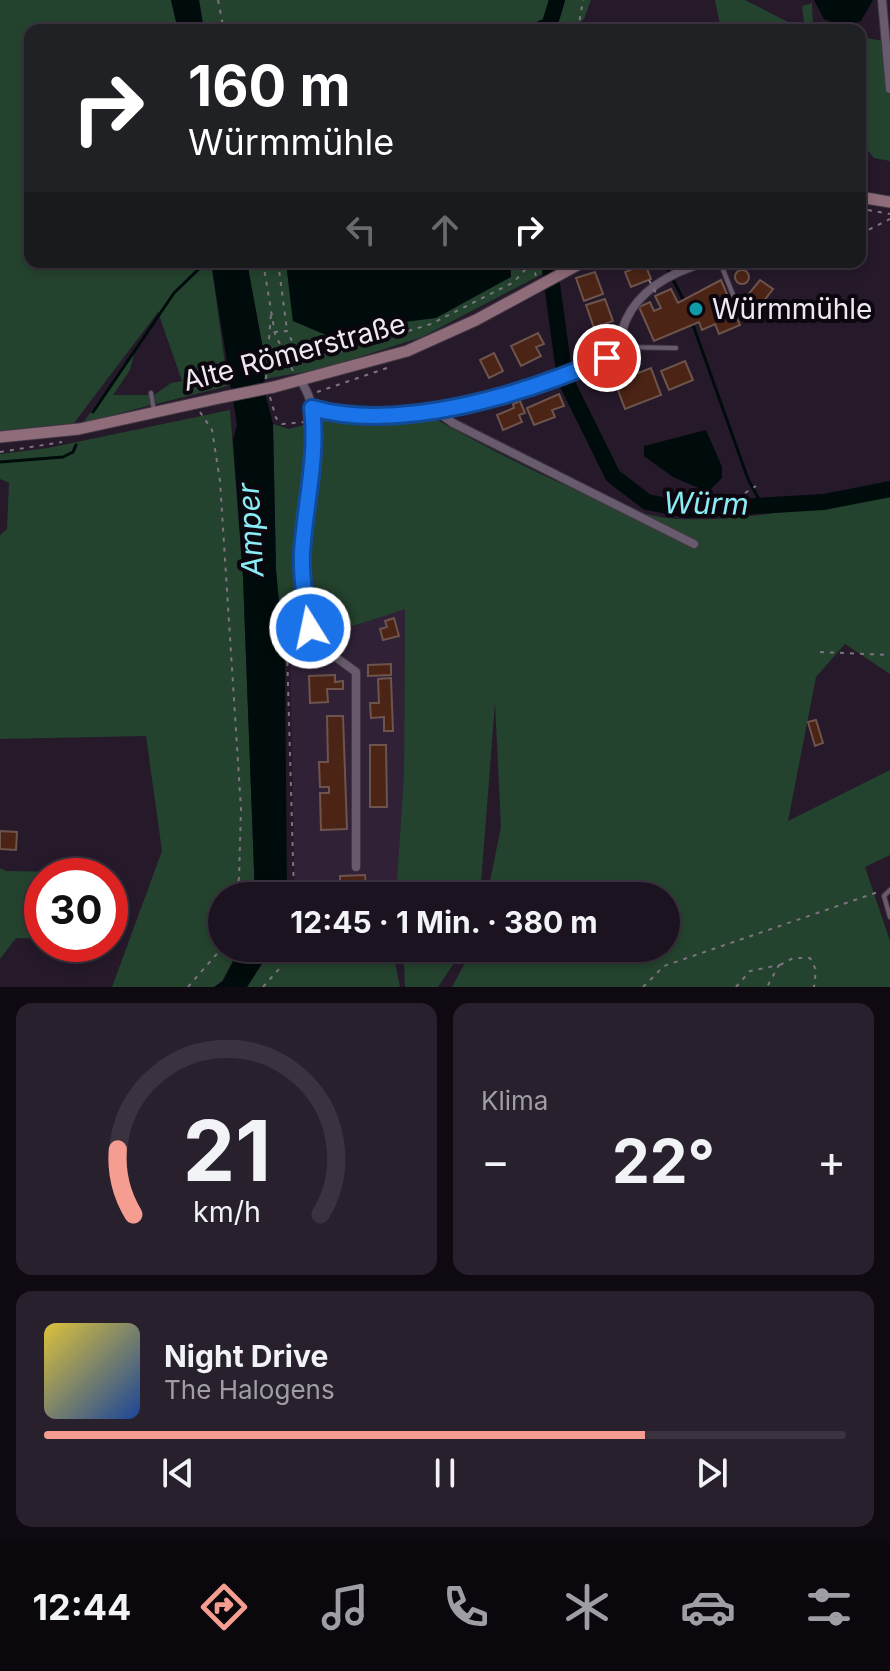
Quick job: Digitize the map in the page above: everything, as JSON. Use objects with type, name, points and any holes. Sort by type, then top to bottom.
[{"type":"main road","points":[[866,198],[890,202]]},
{"type":"main road","name":"Alte Römerstraße","points":[[0,437],[79,429],[155,413],[274,387],[407,351],[476,320],[572,268]]},
{"type":"street","points":[[882,0],[890,89]]},
{"type":"street","points":[[312,408],[335,415],[436,411],[575,372],[607,358],[618,347],[627,318],[660,282],[675,271],[686,268]]},
{"type":"street","points":[[300,380],[309,392],[314,421],[302,553],[303,592],[314,635],[356,672],[356,867]]},
{"type":"street","points":[[436,411],[453,423],[694,544]]},
{"type":"lane","points":[[722,268],[741,315]]},
{"type":"lane","points":[[618,347],[676,348]]},
{"type":"lane","points":[[151,393],[155,413]]},
{"type":"lane","points":[[890,888],[884,896],[890,917]]},
{"type":"path","points":[[218,0],[223,24]]},
{"type":"path","points":[[579,24],[583,0]]},
{"type":"path","points":[[866,208],[890,214]]},
{"type":"path","points":[[866,231],[890,219]]},
{"type":"path","points":[[264,268],[274,332],[285,359],[300,380]]},
{"type":"path","points":[[279,268],[287,331],[296,349],[311,355],[333,354],[431,324],[514,282],[527,268]]},
{"type":"path","points":[[534,268],[540,286]]},
{"type":"path","points":[[649,280],[657,295]]},
{"type":"path","points":[[267,357],[271,344],[268,325],[271,313]]},
{"type":"path","points":[[274,332],[287,331]]},
{"type":"path","points":[[273,410],[282,424],[314,421]]},
{"type":"path","points":[[199,411],[212,430],[221,496],[241,809],[238,882]]},
{"type":"path","points":[[745,493],[756,486]]},
{"type":"path","points":[[294,882],[287,649],[314,635]]},
{"type":"path","points":[[820,652],[890,655]]},
{"type":"path","points":[[643,987],[664,966],[890,888]]},
{"type":"path","points":[[736,987],[750,971],[779,965],[793,958],[810,958],[816,970],[814,987]]},
{"type":"path","points":[[188,987],[210,962]]},
{"type":"path","points":[[263,987],[279,969],[280,962]]},
{"type":"path","points":[[767,987],[779,965]]},
{"type":"shaded area","points":[[405,608],[404,773],[397,882],[295,882],[290,649]]},
{"type":"green space","points":[[0,0],[171,0],[177,24],[24,24],[24,268],[212,268],[228,386],[156,404],[154,395],[171,383],[182,381],[158,312],[74,423],[0,431]]},
{"type":"green space","points":[[199,0],[591,0],[584,19],[579,24],[203,24]]},
{"type":"green space","points":[[715,0],[745,0],[792,24],[720,24]]},
{"type":"green space","points":[[812,3],[813,24],[792,24],[804,23],[802,6]]},
{"type":"green space","points":[[866,38],[884,41],[890,89],[890,161],[874,158],[866,148]]},
{"type":"green space","points":[[248,268],[287,268],[293,321],[351,345],[350,329],[385,322],[511,277],[510,268],[554,268],[422,337],[322,369],[264,379],[265,360]]},
{"type":"green space","points":[[135,350],[130,370],[113,395],[150,395],[151,405],[83,423]]},
{"type":"green space","points":[[230,410],[243,577],[254,882],[208,882],[208,962],[232,962],[222,981],[214,987],[112,987],[121,962],[128,962],[128,943],[162,851],[146,736],[0,739],[0,535],[7,529],[9,483],[0,479],[0,454],[48,448]]},
{"type":"green space","points":[[426,414],[585,493],[650,515],[678,519],[759,515],[890,490],[890,674],[845,644],[816,677],[788,821],[890,770],[890,855],[865,867],[890,941],[890,987],[452,987],[465,962],[680,962],[680,882],[490,882],[501,827],[495,703],[481,882],[397,882],[404,773],[405,609],[320,637],[307,592],[307,553],[322,419]]},
{"type":"green space","points":[[273,424],[289,429],[304,425],[309,428],[299,554],[305,629],[283,645],[276,570]]},
{"type":"green space","points":[[0,868],[24,871],[24,938],[16,938],[0,959]]},
{"type":"green space","points":[[263,962],[395,962],[400,987],[247,987]]},
{"type":"green space","points":[[402,962],[455,962],[438,987],[405,987]]},
{"type":"water","points":[[171,0],[199,0],[203,24],[177,24]]},
{"type":"water","points":[[814,0],[873,0],[861,21],[836,24],[824,19]]},
{"type":"water","name":"Amper","points":[[212,268],[248,268],[265,360],[264,389],[273,424],[276,570],[285,668],[287,882],[254,882],[243,577],[233,440],[237,425]]},
{"type":"water","points":[[287,268],[510,268],[511,277],[436,318],[350,329],[352,346],[293,321]]},
{"type":"water","points":[[706,430],[722,467],[722,478],[708,492],[673,477],[644,456],[644,446]]},
{"type":"water","points":[[233,962],[263,962],[247,987],[214,987],[223,981]]},
{"type":"building","points":[[647,268],[651,279],[631,287],[625,272]]},
{"type":"building","points":[[742,270],[749,277],[742,284],[735,277]]},
{"type":"building","points":[[595,272],[603,294],[584,301],[576,278]]},
{"type":"building","name":"Würmmühle","points":[[721,280],[740,325],[719,334],[715,324],[702,330],[699,322],[654,341],[639,307],[650,302],[654,311],[661,308],[655,296],[671,289],[678,303]]},
{"type":"building","points":[[760,280],[773,289],[760,306],[747,296]]},
{"type":"building","points":[[605,299],[613,321],[594,328],[586,305]]},
{"type":"building","points":[[538,333],[544,344],[536,347],[541,356],[521,366],[511,346]]},
{"type":"building","points":[[494,353],[503,371],[489,378],[480,360]]},
{"type":"building","points":[[685,361],[693,380],[669,390],[661,371]]},
{"type":"building","points":[[651,368],[661,395],[625,409],[615,382]]},
{"type":"building","points":[[559,394],[564,406],[552,410],[555,417],[534,425],[527,408]]},
{"type":"building","points":[[520,401],[525,413],[519,415],[522,422],[503,430],[497,415],[514,408],[513,404]]},
{"type":"building","points":[[394,618],[399,636],[383,640],[380,629],[387,627],[385,621]]},
{"type":"building","points":[[391,664],[391,675],[368,676],[368,665]]},
{"type":"building","points":[[335,675],[335,682],[343,681],[343,689],[327,689],[328,702],[310,703],[309,676]]},
{"type":"building","points":[[391,678],[393,731],[384,731],[384,717],[371,718],[370,703],[379,703],[378,679]]},
{"type":"building","points":[[327,716],[343,716],[347,829],[321,830],[320,793],[329,793],[329,787],[320,787],[319,762],[328,762]]},
{"type":"building","points":[[816,720],[823,743],[815,746],[808,722]]},
{"type":"building","points":[[370,745],[386,745],[387,807],[370,807]]},
{"type":"building","points":[[0,831],[17,832],[16,850],[0,849]]},
{"type":"building","points":[[365,875],[366,882],[340,882],[340,876]]},
{"type":"waterway","name":"Würm","points":[[550,24],[557,0]]},
{"type":"waterway","points":[[536,24],[552,17]]},
{"type":"waterway","points":[[93,412],[174,293],[200,268]]},
{"type":"waterway","name":"Würm","points":[[550,268],[565,379],[613,476],[647,502],[687,510],[824,502],[890,489]]},
{"type":"waterway","points":[[667,268],[684,301]]},
{"type":"waterway","points":[[693,325],[748,479],[762,505]]},
{"type":"waterway","points":[[0,462],[63,457],[73,452],[76,445]]},
{"type":"place","name":"Würmmühle","points":[[696,309]]},
{"type":"route","points":[[310,628],[303,592],[302,553],[312,474],[312,408],[335,415],[436,411],[514,392],[607,358]]}]
